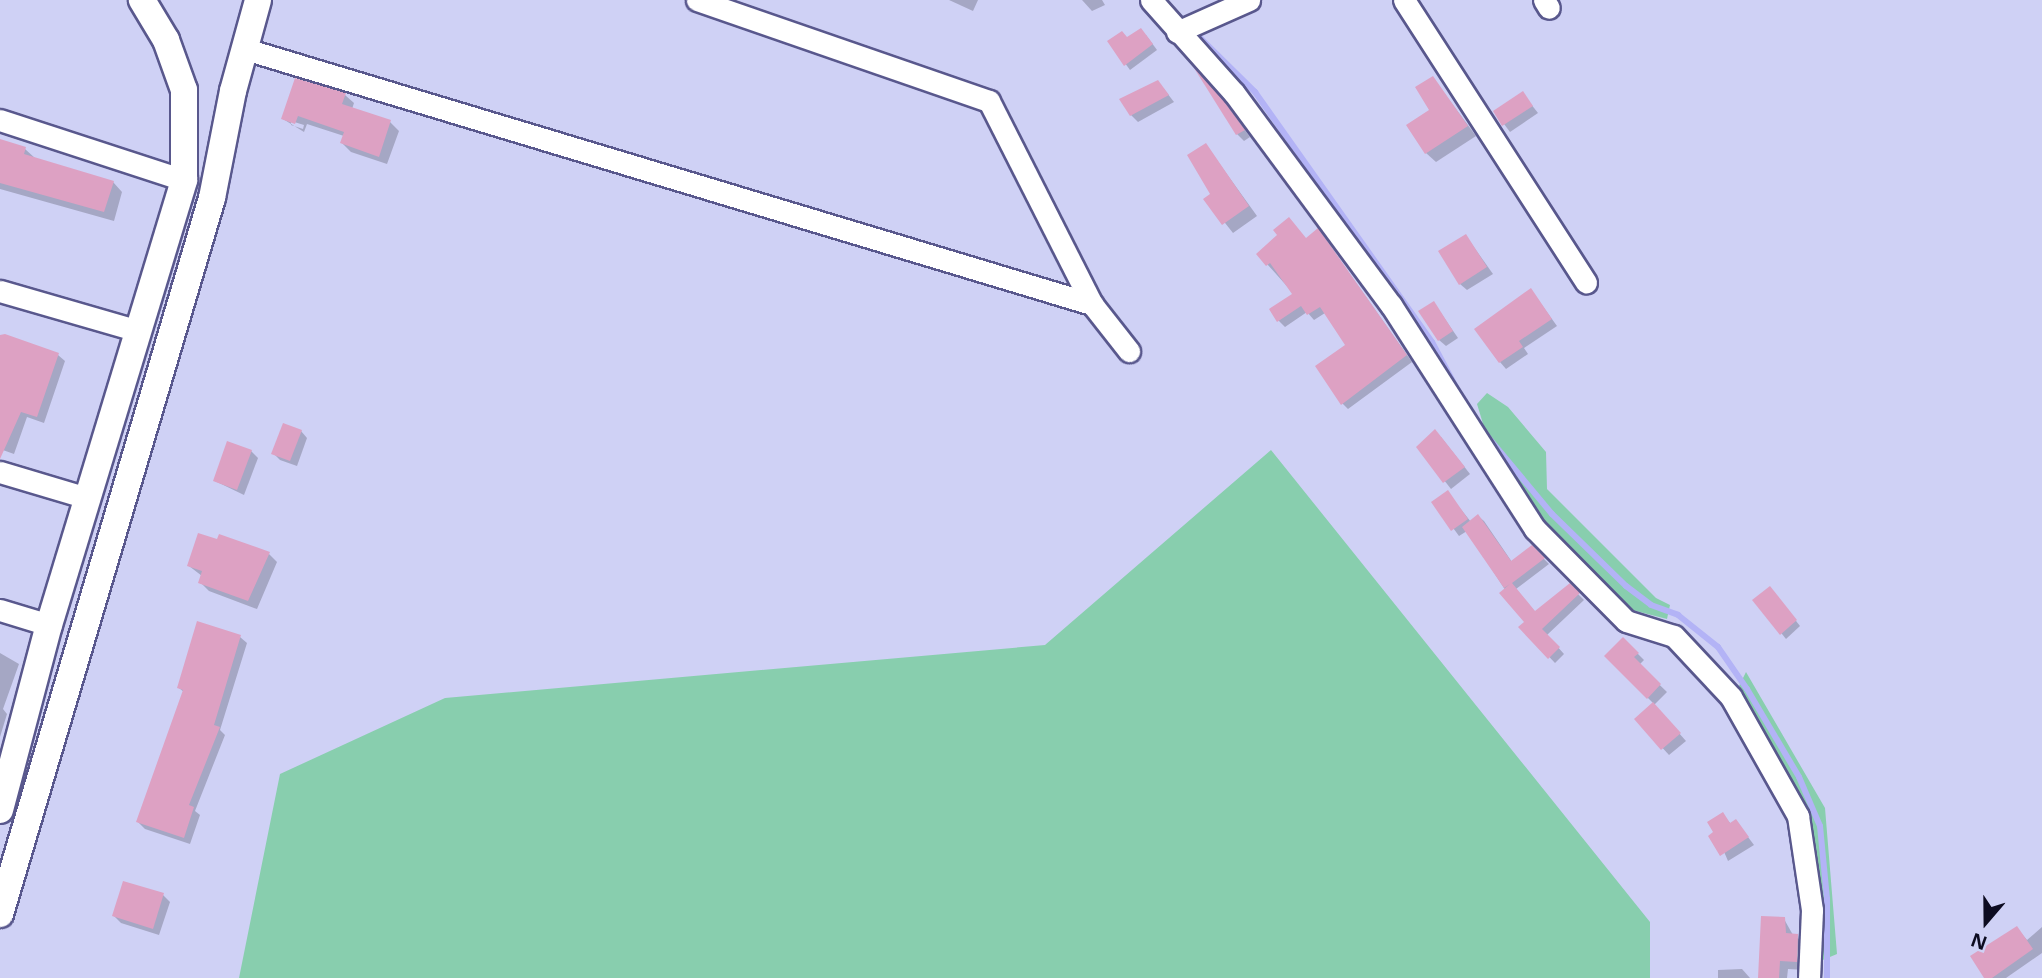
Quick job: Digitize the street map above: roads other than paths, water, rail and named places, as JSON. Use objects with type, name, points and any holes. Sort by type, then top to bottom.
[{"type":"main road","points":[[1,804],[49,625],[184,180],[184,90],[166,40],[142,0]]},
{"type":"main road","points":[[0,914],[212,198],[258,0]]},
{"type":"street","points":[[697,0],[989,101],[1091,304],[1129,351]]},
{"type":"street","points":[[1151,0],[1234,93],[1391,306],[1535,529],[1626,621],[1674,636],[1731,697],[1798,816],[1812,910],[1809,978]]},
{"type":"street","points":[[1177,32],[1249,0]]},
{"type":"street","points":[[1404,0],[1586,282]]},
{"type":"street","points":[[245,49],[1091,304]]},
{"type":"street","points":[[0,121],[184,180]]},
{"type":"street","points":[[0,291],[139,331]]},
{"type":"street","points":[[0,472],[87,498]]},
{"type":"street","points":[[0,610],[49,625]]},
{"type":"waterway","points":[[1191,29],[1255,92],[1432,342],[1458,391]]},
{"type":"waterway","points":[[1482,430],[1552,514],[1626,586],[1651,605],[1678,615],[1718,647],[1747,689],[1799,777],[1820,826],[1827,899],[1827,978]]}]
